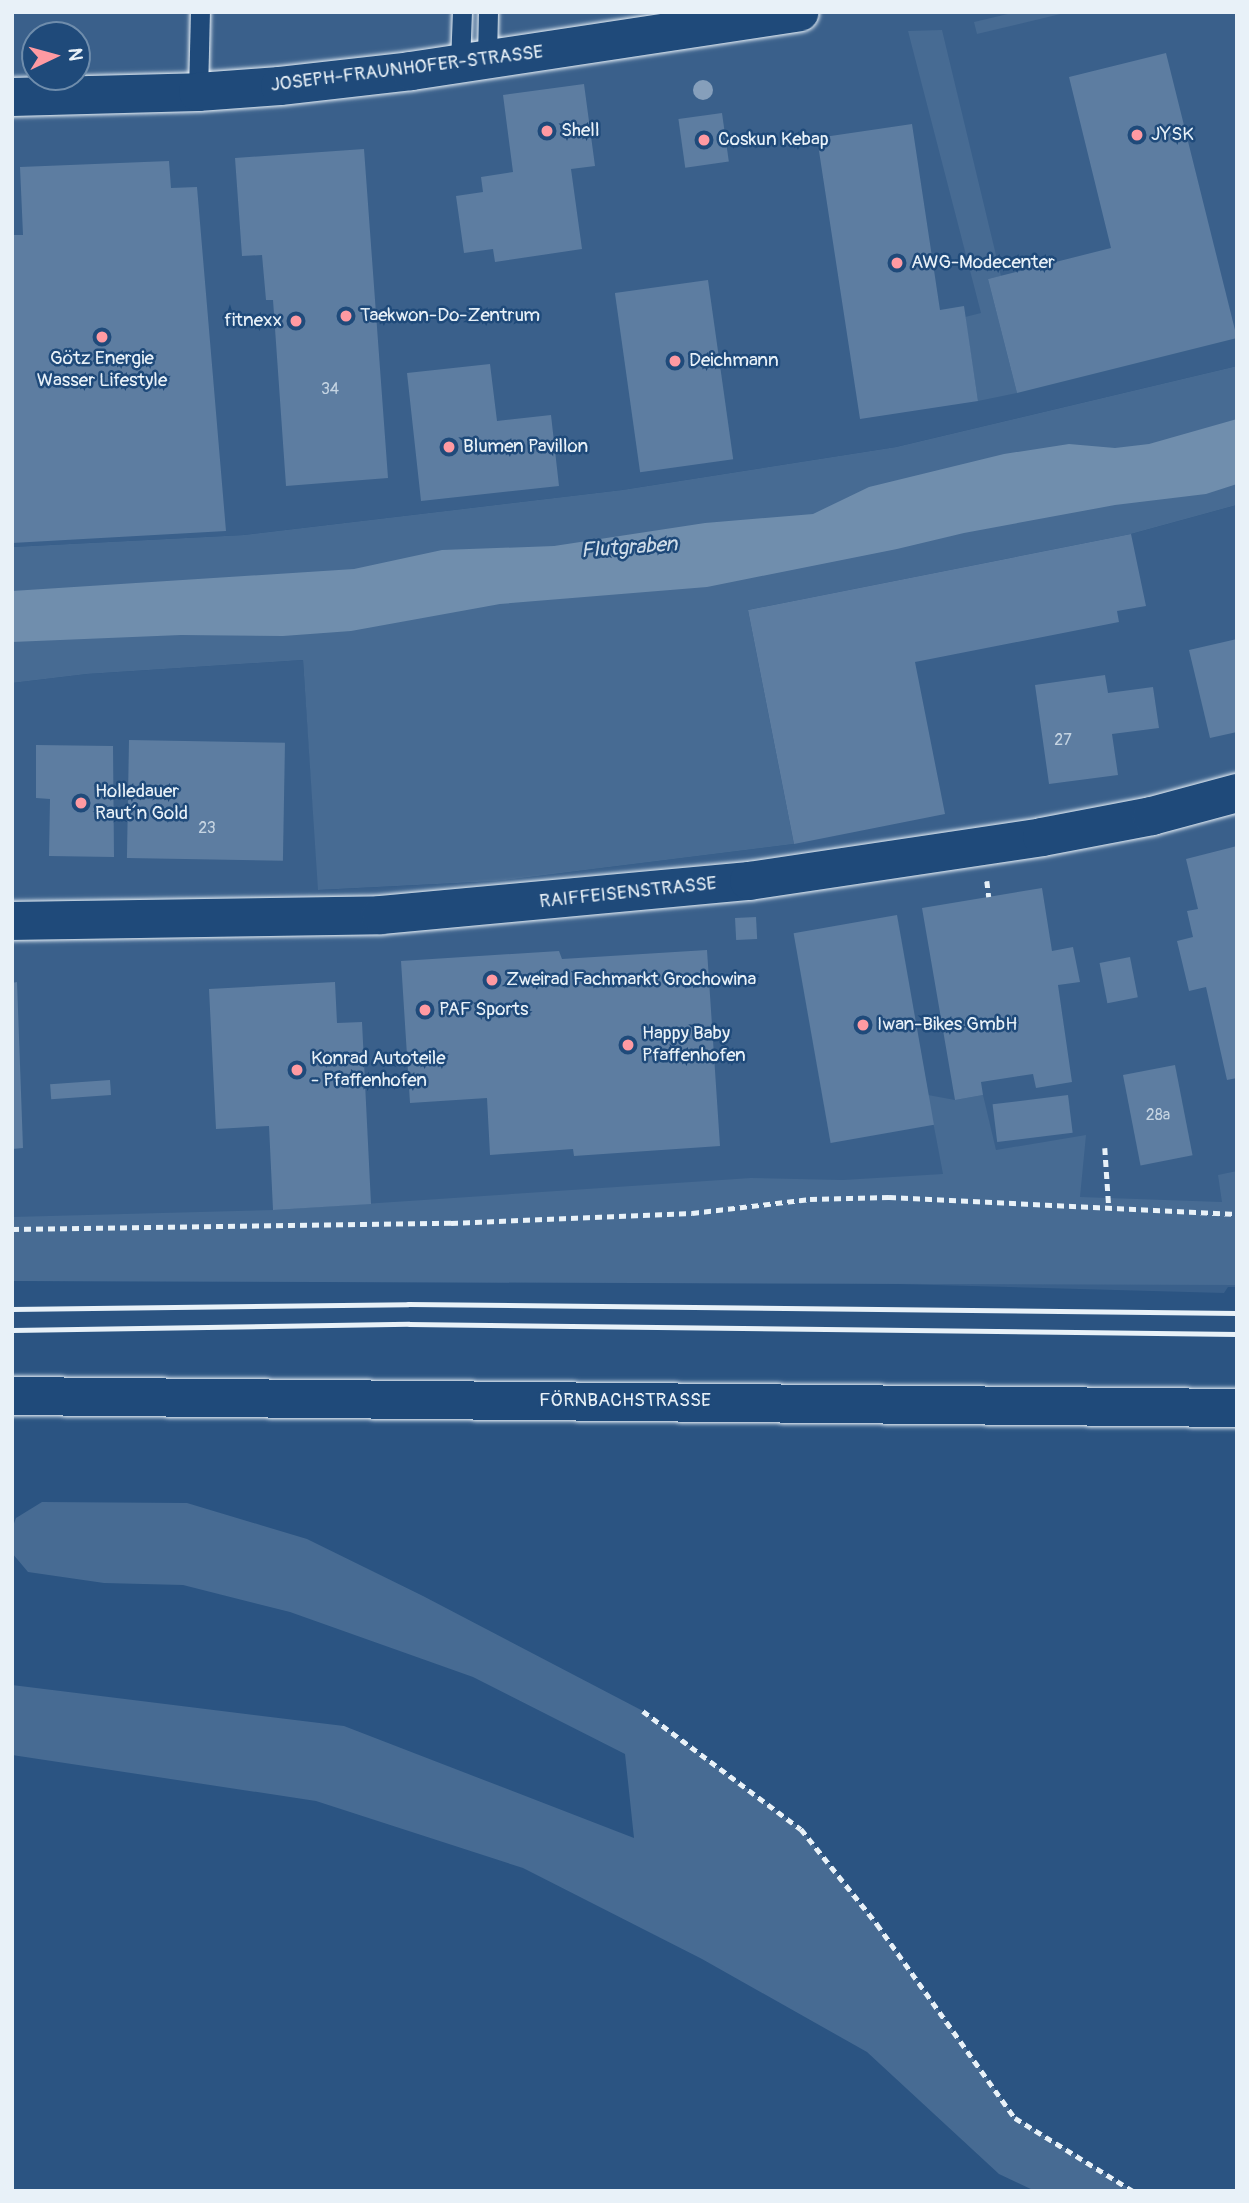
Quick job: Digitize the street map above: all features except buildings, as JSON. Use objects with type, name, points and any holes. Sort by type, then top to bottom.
[{"type":"street","name":"JOSEPH-FRAUNHOFER-STRASSE","points":[[12,97],[198,92],[280,86],[474,61],[800,12]]},
{"type":"street","name":"RAIFFEISENSTRASSE","points":[[12,921],[381,915],[748,881],[1042,837],[1152,816],[1237,793]]},
{"type":"street","name":"FÖRNBACHSTRASSE","points":[[12,1396],[1237,1408]]},
{"type":"lane","points":[[198,92],[200,12]]},
{"type":"lane","points":[[462,12],[474,61]]},
{"type":"lane","points":[[474,61],[488,12]]},
{"type":"path","points":[[1105,1148],[1109,1208]]},
{"type":"path","points":[[12,1229],[451,1223],[692,1213],[810,1199],[889,1197],[1237,1214]]},
{"type":"path","points":[[643,1711],[801,1829],[877,1924],[1015,2118],[1133,2191]]},
{"type":"shaded area","points":[[12,12],[1237,12],[1237,366],[896,447],[622,490],[244,535],[12,547]]},
{"type":"shaded area","points":[[1016,12],[1069,12],[977,34],[974,22]]},
{"type":"shaded area","points":[[942,30],[1001,276],[988,279],[1017,393],[978,401],[965,317],[981,313],[908,31]]},
{"type":"shaded area","points":[[1237,366],[1237,505],[1131,534],[748,610],[794,844],[497,881],[318,890],[303,660],[87,674],[12,683],[12,547],[244,535],[622,490],[896,447]]},
{"type":"shaded area","points":[[1237,505],[1237,1287],[1228,1287],[1224,1293],[859,1283],[12,1281],[12,683],[87,674],[303,660],[319,890],[497,881],[794,844],[748,610],[1131,534]]},
{"type":"shaded area","points":[[928,1095],[955,1100],[983,1095],[996,1150],[1086,1135],[1080,1197],[1222,1202],[1218,1175],[1237,1171],[1237,1285],[12,1281],[12,1217],[273,1210],[751,1178],[843,1180],[943,1174]]},
{"type":"shaded area","points":[[42,1502],[187,1503],[307,1539],[423,1596],[643,1711],[801,1829],[877,1924],[1015,2117],[1133,2191],[1035,2191],[999,2174],[867,2052],[702,1959],[523,1868],[316,1801],[12,1755],[12,1685],[344,1726],[634,1838],[625,1754],[473,1677],[290,1612],[183,1585],[104,1583],[28,1572],[12,1553],[12,1529],[16,1518]]},
{"type":"water","name":"Flutgraben","points":[[1237,419],[1237,484],[1206,494],[1115,505],[964,533],[707,587],[500,604],[351,631],[283,636],[181,635],[12,642],[12,591],[354,569],[442,550],[554,546],[705,523],[813,514],[869,487],[1004,454],[1069,444],[1115,448],[1149,444]]},
{"type":"railway","points":[[12,1309],[408,1304],[1237,1313]]},
{"type":"railway","points":[[12,1330],[409,1324],[1237,1334]]},
{"type":"place","name":"Shell","points":[[547,131]]},
{"type":"place","name":"JYSK","points":[[1137,135]]},
{"type":"place","name":"Coskun Kebap","points":[[704,140]]},
{"type":"place","name":"AWG-Modecenter","points":[[897,263]]},
{"type":"place","name":"Taekwon-Do-Zentrum","points":[[346,316]]},
{"type":"place","name":"fitnexx","points":[[296,321]]},
{"type":"place","name":"Götz Energie Wasser Lifestyle","points":[[102,337]]},
{"type":"place","name":"Deichmann","points":[[675,361]]},
{"type":"place","name":"Blumen Pavillon","points":[[449,447]]},
{"type":"place","name":"Holledauer Raut´n Gold","points":[[81,803]]},
{"type":"place","name":"Zweirad Fachmarkt Grochowina","points":[[492,980]]},
{"type":"place","name":"PAF Sports","points":[[425,1010]]},
{"type":"place","name":"Iwan-Bikes GmbH","points":[[863,1025]]},
{"type":"place","name":"Happy Baby Pfaffenhofen","points":[[628,1045]]},
{"type":"place","name":"Konrad Autoteile - Pfaffenhofen","points":[[297,1070]]}]
